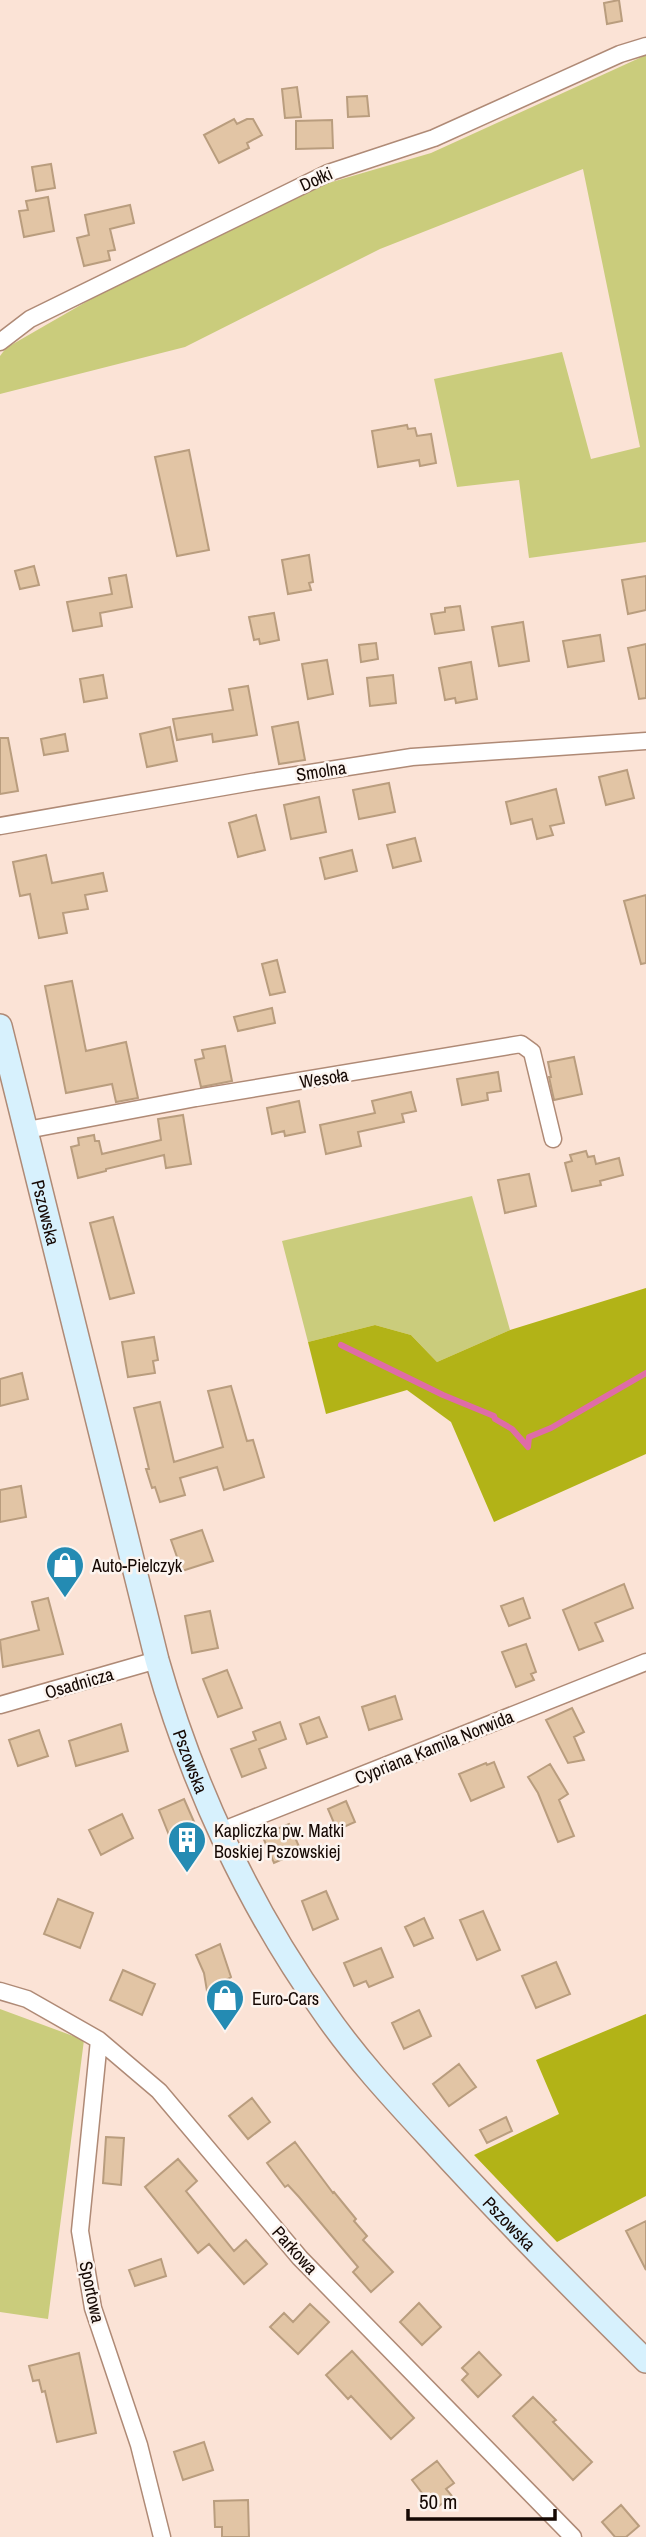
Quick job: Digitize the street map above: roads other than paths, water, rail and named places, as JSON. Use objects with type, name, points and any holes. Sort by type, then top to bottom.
[{"type":"main road","name":"Pszowska","points":[[0,1026],[157,1660],[173,1718],[221,1831],[264,1917],[323,2011],[368,2070],[536,2252],[646,2361]]},
{"type":"street","name":"Dołki","points":[[0,342],[30,319],[328,173],[433,138],[620,54],[646,46]]},
{"type":"street","name":"Smolna","points":[[0,826],[412,757],[646,741]]},
{"type":"street","name":"Wesoła","points":[[27,1130],[196,1098],[521,1044],[532,1052],[554,1139]]},
{"type":"street","name":"Osadnicza","points":[[0,1705],[157,1660]]},
{"type":"street","name":"Cypriana Kamila Norwida","points":[[221,1831],[646,1662]]},
{"type":"street","name":"Parkowa","points":[[0,1991],[27,1999],[99,2040],[159,2091],[300,2258],[573,2537]]},
{"type":"street","name":"Sportowa","points":[[99,2040],[80,2231],[93,2308],[139,2445],[162,2537]]},
{"type":"waterway","points":[[341,1345],[443,1395],[494,1416],[512,1429],[528,1447],[529,1437],[551,1428],[646,1373]]},
{"type":"place","name":"Auto-Pielczyk","points":[[65,1599]]},
{"type":"place","name":"Kapliczka pw. Matki Boskiej Pszowskiej","points":[[187,1874]]},
{"type":"place","name":"Euro-Cars","points":[[225,2032]]}]
